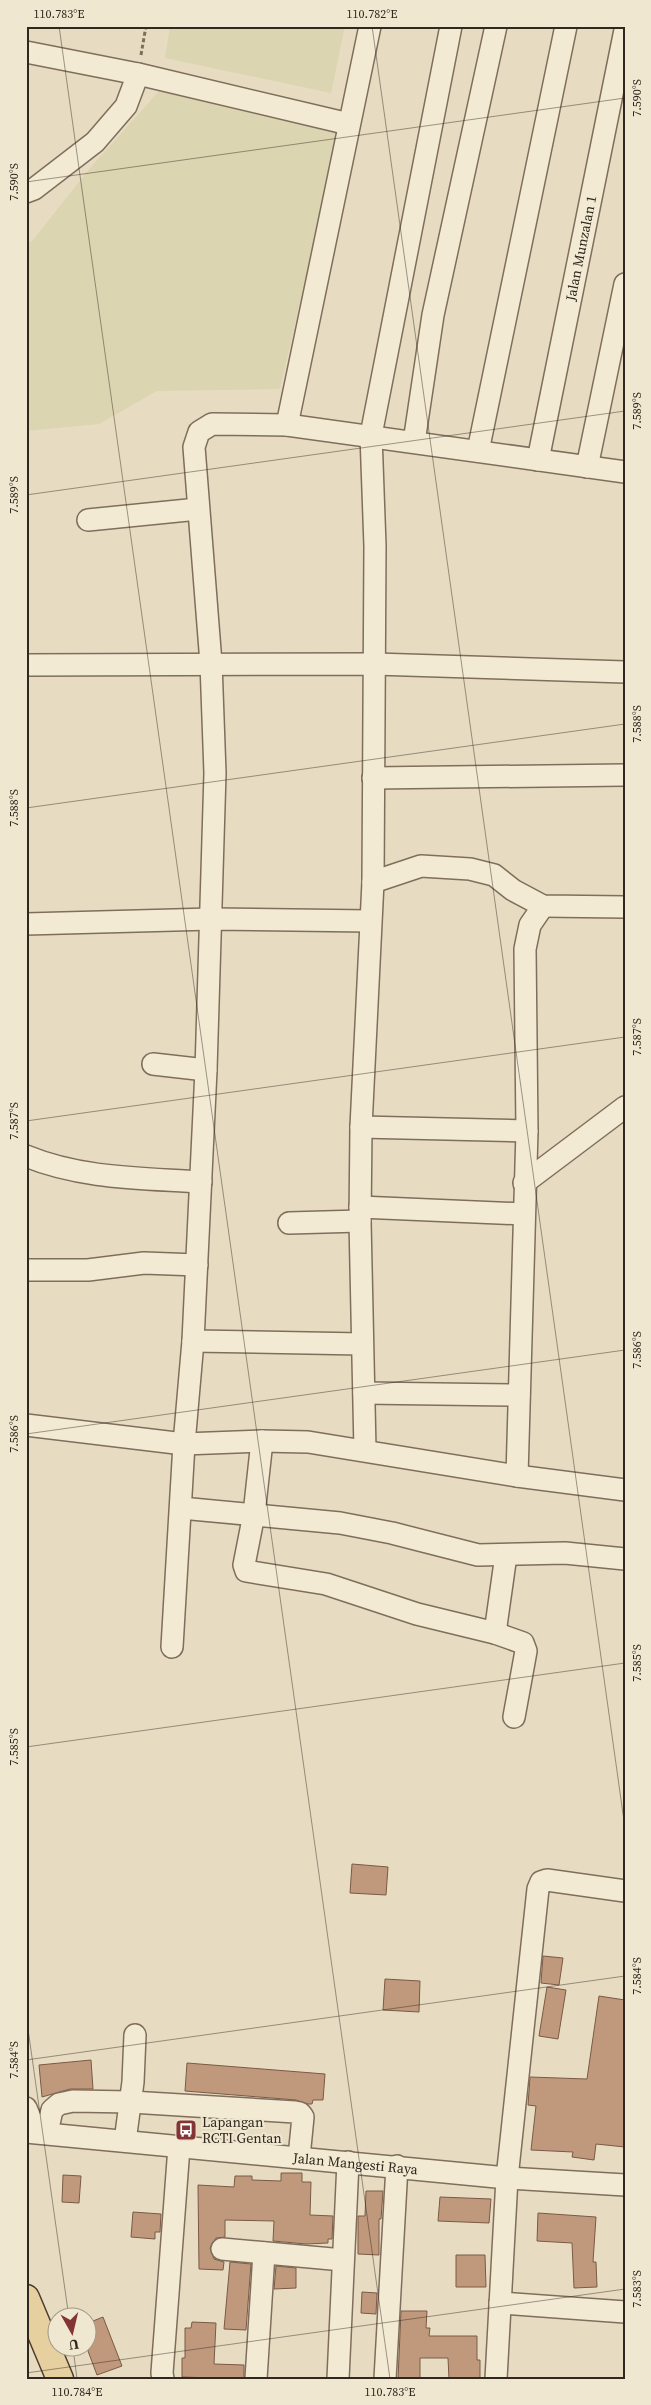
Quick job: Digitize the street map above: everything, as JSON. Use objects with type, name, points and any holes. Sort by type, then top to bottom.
[{"type":"main road","points":[[26,2298],[60,2379]]},
{"type":"street","points":[[287,425],[370,26]]},
{"type":"street","points":[[365,1450],[360,1214],[361,1127],[373,882],[375,546],[371,435],[451,26]]},
{"type":"street","points":[[414,442],[433,315],[496,26]]},
{"type":"street","points":[[478,451],[566,26]]},
{"type":"street","name":"Jalan Munzalan 1","points":[[538,460],[624,33]]},
{"type":"street","points":[[26,52],[138,74],[349,124]]},
{"type":"street","points":[[26,192],[34,189],[95,142],[126,106],[138,74]]},
{"type":"street","points":[[587,467],[625,284]]},
{"type":"street","points":[[172,1647],[197,1265],[206,1070],[215,773],[211,663],[194,447],[199,432],[212,424],[287,425],[371,435],[625,472]]},
{"type":"street","points":[[88,520],[198,510]]},
{"type":"street","points":[[26,665],[375,664],[625,672]]},
{"type":"street","points":[[373,778],[625,775]]},
{"type":"street","points":[[373,882],[421,866],[470,869],[494,875],[513,890],[543,906],[625,907]]},
{"type":"street","points":[[516,1476],[526,1131],[525,949],[530,924],[543,906]]},
{"type":"street","points":[[26,924],[211,919],[370,921]]},
{"type":"street","points":[[153,1064],[206,1070]]},
{"type":"street","points":[[524,1183],[625,1107]]},
{"type":"street","points":[[361,1127],[526,1131]]},
{"type":"street","points":[[26,1156],[63,1170],[109,1176],[201,1182]]},
{"type":"street","points":[[289,1223],[360,1214],[523,1214]]},
{"type":"street","points":[[26,1270],[88,1270],[144,1263],[197,1265]]},
{"type":"street","points":[[193,1341],[362,1344]]},
{"type":"street","points":[[364,1393],[519,1395]]},
{"type":"street","points":[[26,1426],[184,1444],[262,1441],[308,1442],[516,1476],[625,1490]]},
{"type":"street","points":[[262,1441],[254,1514],[244,1565],[246,1570],[326,1584],[417,1614],[495,1633],[523,1643],[526,1646],[514,1717]]},
{"type":"street","points":[[181,1508],[340,1523],[392,1533],[478,1555],[565,1553],[625,1558]]},
{"type":"street","points":[[495,1633],[506,1555]]},
{"type":"street","points":[[496,2379],[507,2178],[539,1885],[544,1881],[550,1880],[625,1891]]},
{"type":"street","points":[[125,2141],[131,2102],[135,2035]]},
{"type":"street","points":[[36,2132],[52,2110],[59,2104],[73,2101],[131,2102],[300,2113],[303,2117],[299,2157]]},
{"type":"street","points":[[26,2108],[36,2132]]},
{"type":"street","name":"Jalan Mangesti Raya","points":[[36,2132],[507,2178],[625,2185]]},
{"type":"street","points":[[163,2379],[179,2147]]},
{"type":"street","points":[[338,2379],[348,2162]]},
{"type":"street","points":[[386,2379],[397,2166]]},
{"type":"street","points":[[222,2249],[344,2260]]},
{"type":"street","points":[[256,2379],[264,2253]]},
{"type":"street","points":[[500,2303],[625,2312]]},
{"type":"path","points":[[138,74],[146,26]]},
{"type":"shaded area","points":[[170,26],[345,26],[331,93],[165,58]]},
{"type":"shaded area","points":[[160,90],[341,126],[280,389],[157,391],[99,424],[26,431],[26,243],[32,241],[90,168]]},
{"type":"building","points":[[352,1864],[388,1867],[386,1895],[350,1893]]},
{"type":"building","points":[[543,1956],[563,1958],[559,1985],[541,1983]]},
{"type":"building","points":[[385,1979],[420,1981],[419,2012],[383,2010]]},
{"type":"building","points":[[547,1987],[566,1990],[558,2039],[539,2036]]},
{"type":"building","points":[[599,1996],[625,2000],[625,2147],[596,2144],[594,2160],[572,2157],[573,2152],[531,2150],[536,2106],[528,2105],[530,2077],[587,2079]]},
{"type":"building","points":[[91,2060],[93,2089],[70,2089],[42,2097],[39,2065]]},
{"type":"building","points":[[187,2063],[325,2074],[323,2100],[313,2100],[312,2104],[307,2104],[296,2100],[185,2091]]},
{"type":"building","points":[[281,2173],[302,2173],[302,2182],[311,2182],[310,2215],[333,2216],[332,2239],[328,2239],[328,2243],[306,2244],[273,2241],[274,2221],[225,2220],[225,2237],[216,2238],[210,2248],[214,2259],[224,2262],[223,2270],[199,2269],[198,2185],[234,2187],[235,2176],[252,2176],[252,2180],[281,2181]]},
{"type":"building","points":[[63,2175],[81,2176],[79,2203],[62,2202]]},
{"type":"building","points":[[366,2191],[383,2191],[381,2219],[379,2219],[379,2255],[358,2254],[358,2216],[365,2216]]},
{"type":"building","points":[[440,2197],[491,2199],[489,2223],[438,2221]]},
{"type":"building","points":[[133,2212],[161,2214],[160,2232],[155,2232],[155,2239],[131,2237]]},
{"type":"building","points":[[538,2213],[596,2217],[593,2262],[596,2262],[597,2287],[574,2288],[572,2243],[537,2241]]},
{"type":"building","points":[[456,2255],[485,2255],[486,2287],[456,2287]]},
{"type":"building","points":[[230,2262],[251,2264],[246,2330],[224,2329]]},
{"type":"building","points":[[276,2266],[296,2268],[296,2288],[274,2289]]},
{"type":"building","points":[[362,2292],[377,2293],[376,2314],[361,2313]]},
{"type":"building","points":[[401,2311],[427,2311],[426,2328],[430,2328],[429,2336],[477,2336],[477,2360],[480,2360],[480,2379],[449,2379],[448,2358],[420,2358],[420,2379],[398,2379]]},
{"type":"building","points":[[103,2317],[122,2366],[97,2375],[91,2358],[98,2358],[98,2319]]},
{"type":"building","points":[[192,2322],[216,2323],[214,2364],[244,2365],[244,2379],[182,2377],[182,2358],[185,2358],[185,2328],[191,2328]]},
{"type":"place","name":"Lapangan RCTI Gentan","points":[[186,2130]]}]
